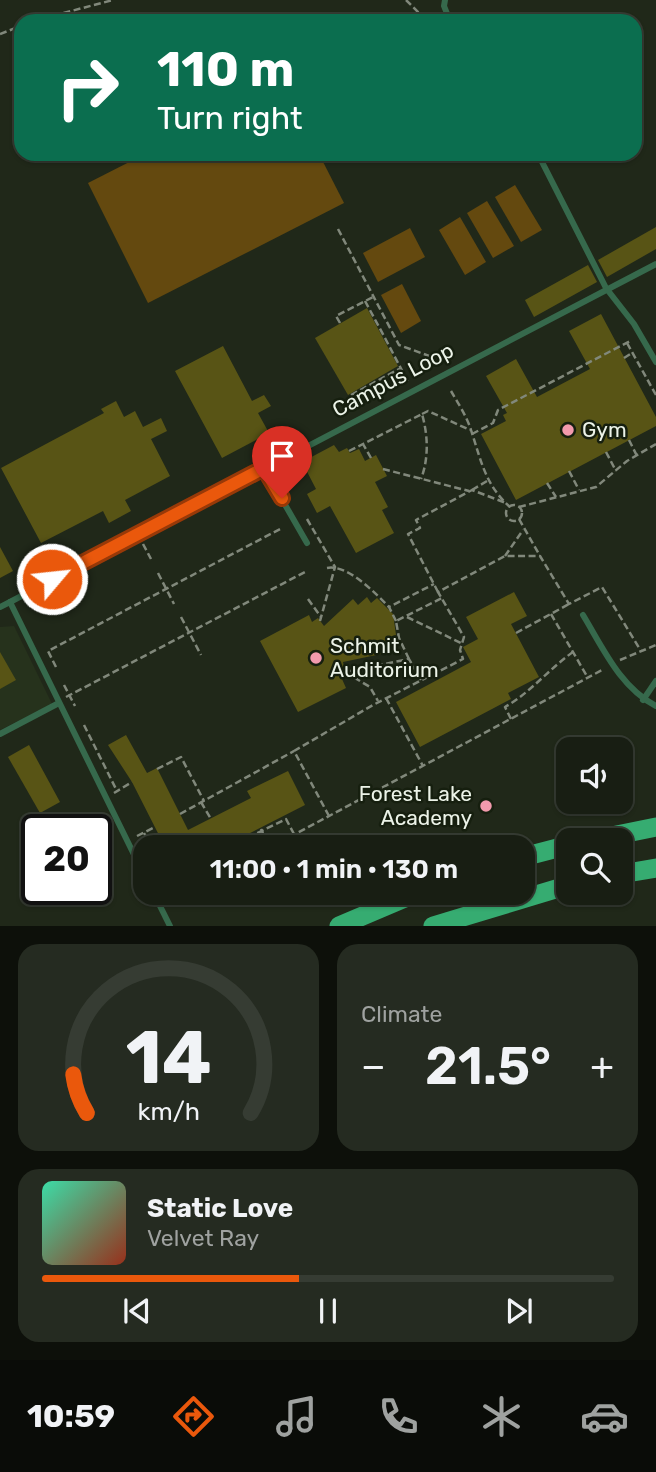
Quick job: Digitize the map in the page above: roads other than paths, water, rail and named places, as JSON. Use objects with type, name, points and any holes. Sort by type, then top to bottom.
[{"type":"main road","points":[[633,832],[656,827]]},
{"type":"main road","points":[[535,853],[556,848]]},
{"type":"main road","points":[[633,872],[656,869]]},
{"type":"main road","points":[[433,926],[556,889]]},
{"type":"main road","points":[[339,926],[388,905]]},
{"type":"lane","points":[[542,161],[606,288],[641,335],[656,362]]},
{"type":"lane","name":"Campus Loop","points":[[0,607],[656,264]]},
{"type":"lane","points":[[264,468],[307,543]]},
{"type":"lane","points":[[10,602],[57,704],[133,853]]},
{"type":"lane","points":[[583,615],[621,678],[643,700],[656,706]]},
{"type":"lane","points":[[643,700],[656,681]]},
{"type":"lane","points":[[0,734],[57,704]]},
{"type":"lane","points":[[160,905],[170,926]]},
{"type":"place","name":"Gym","points":[[568,430]]},
{"type":"place","name":"Schmit Auditorium","points":[[316,658]]},
{"type":"place","name":"Forest Lake Academy","points":[[486,806]]}]
